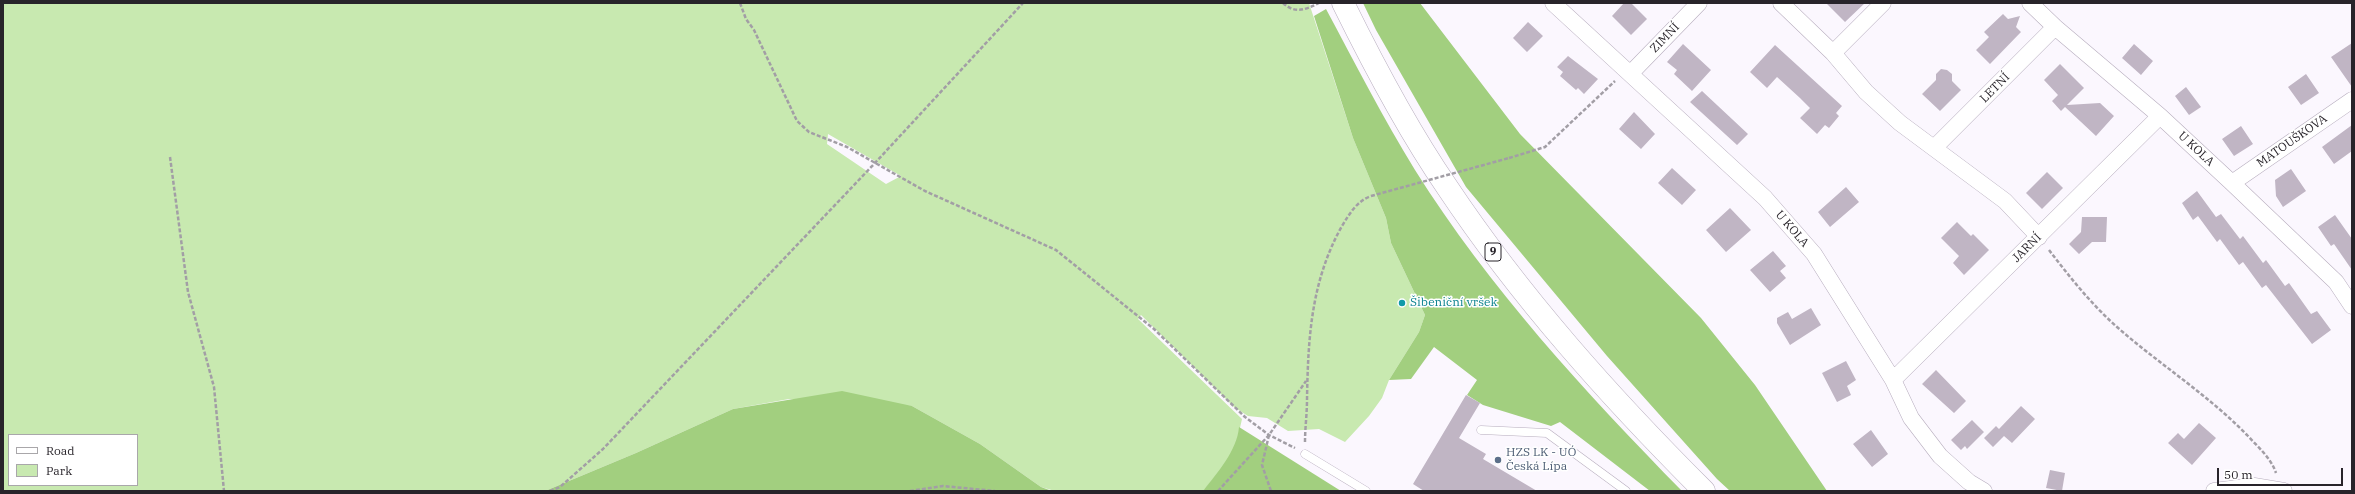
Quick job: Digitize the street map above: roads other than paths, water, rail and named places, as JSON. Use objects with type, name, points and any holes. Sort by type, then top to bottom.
[{"type":"main road","name":"9","points":[[1343,3],[1383,81],[1418,142],[1446,187],[1488,246],[1547,322],[1704,491]]},
{"type":"street","name":"U KOLA","points":[[1553,3],[1631,73],[1765,198],[1814,254],[1893,380],[1911,418],[1940,456],[1969,482],[1984,491]]},
{"type":"street","name":"ZIMNÍ","points":[[1631,73],[1698,3]]},
{"type":"street","points":[[1781,3],[1833,53],[1866,92],[1900,123],[2005,201],[2039,237]]},
{"type":"street","points":[[1833,53],[1883,3]]},
{"type":"street","name":"U KOLA","points":[[2030,3],[2055,27],[2160,116],[2232,183],[2336,282],[2352,306]]},
{"type":"street","name":"LETNÍ","points":[[1934,148],[2055,27]]},
{"type":"street","name":"MATOUŠKOVA","points":[[2232,183],[2352,100]]},
{"type":"street","name":"JARNÍ","points":[[1893,380],[2160,116]]},
{"type":"street","points":[[2214,491],[2254,486],[2281,490]]},
{"type":"lane","points":[[1481,430],[1547,433],[1626,491]]},
{"type":"lane","points":[[1305,454],[1366,491]]},
{"type":"place","name":"Šibeniční vršek","points":[[1402,303]]},
{"type":"place","name":"HZS LK - UÓ Česká Lípa","points":[[1498,460]]}]
